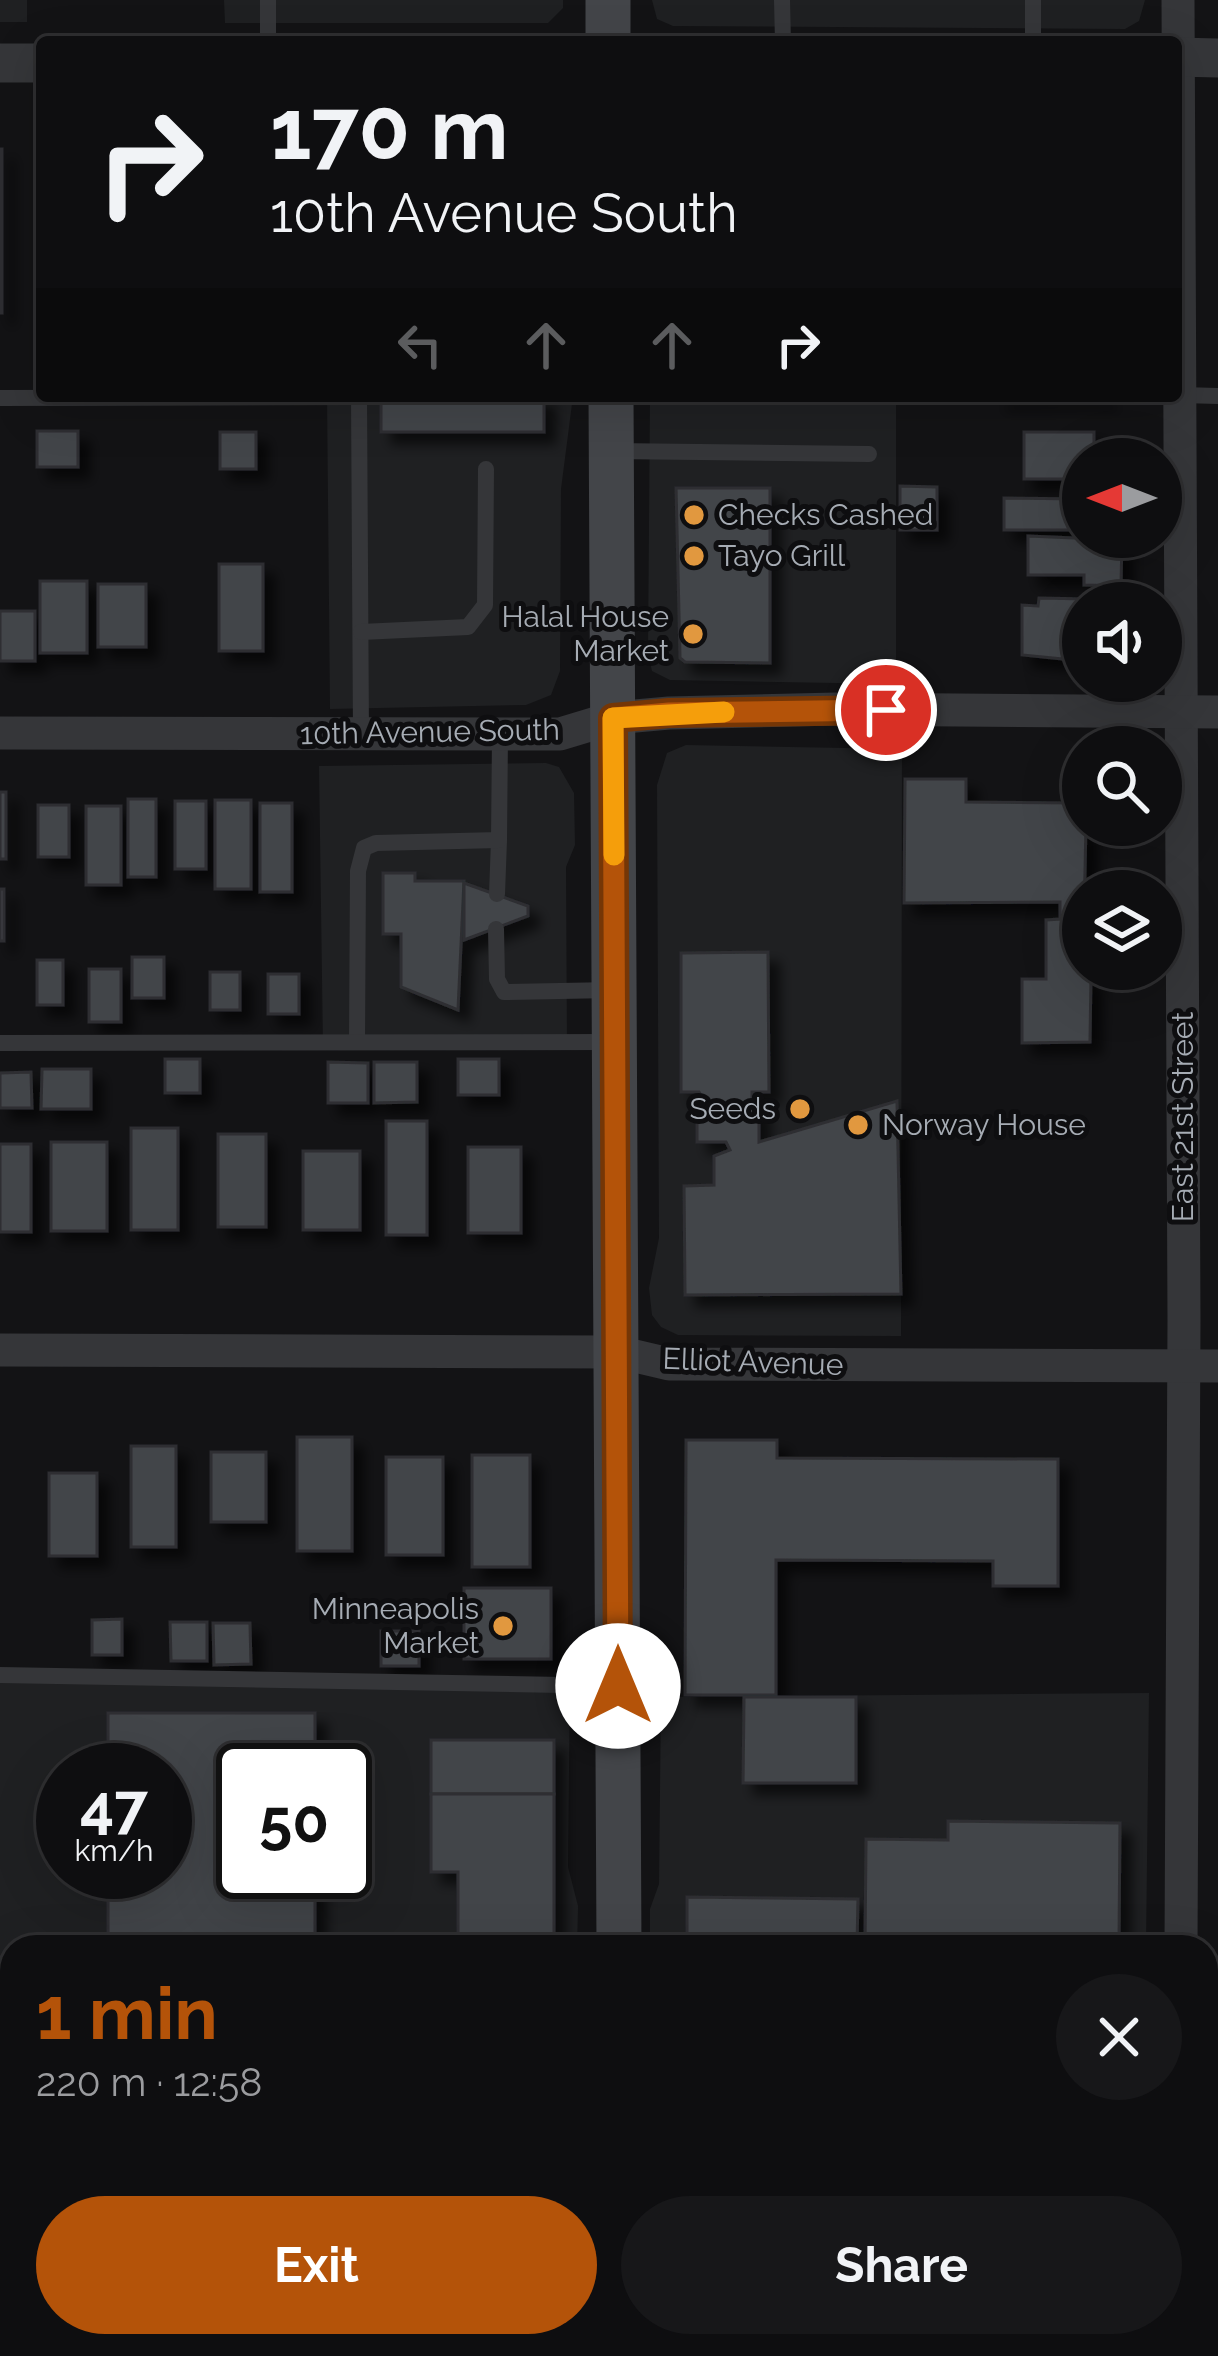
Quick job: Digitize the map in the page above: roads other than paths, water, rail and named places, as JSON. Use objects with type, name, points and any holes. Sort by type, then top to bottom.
[{"type":"main road","points":[[608,0],[608,36]]},
{"type":"main road","points":[[611,402],[619,1935]]},
{"type":"street","name":"East 21st Street","points":[[1178,0],[1192,58],[1182,395]]},
{"type":"street","points":[[0,63],[36,63]]},
{"type":"street","name":"East 21st Street","points":[[1181,1935],[1201,1366],[1181,711],[1182,402]]},
{"type":"street","name":"10th Avenue South","points":[[0,733],[560,734],[613,718],[669,713],[1218,712]]},
{"type":"street","name":"Elliot Avenue","points":[[0,1350],[618,1352],[669,1364],[1201,1366]]},
{"type":"lane","points":[[268,0],[268,36]]},
{"type":"lane","points":[[782,0],[783,36]]},
{"type":"lane","points":[[1033,0],[1033,36]]},
{"type":"lane","points":[[1182,395],[1218,395]]},
{"type":"lane","points":[[0,398],[36,398]]},
{"type":"lane","points":[[359,402],[361,735]]},
{"type":"lane","points":[[611,451],[869,454]]},
{"type":"lane","points":[[361,632],[468,628],[485,605],[486,469]]},
{"type":"lane","points":[[497,894],[500,735]]},
{"type":"lane","points":[[357,1042],[358,871],[364,848],[376,843],[499,841]]},
{"type":"lane","points":[[496,929],[497,980],[504,992],[614,990]]},
{"type":"lane","points":[[0,1042],[615,1042]]},
{"type":"lane","points":[[0,1675],[618,1686]]},
{"type":"place","name":"Checks Cashed","points":[[694,515]]},
{"type":"place","name":"Tayo Grill","points":[[694,556]]},
{"type":"place","name":"Halal House Market","points":[[693,634]]},
{"type":"place","name":"Seeds","points":[[800,1109]]},
{"type":"place","name":"Norway House","points":[[858,1125]]},
{"type":"place","name":"Minneapolis Market","points":[[503,1626]]}]
